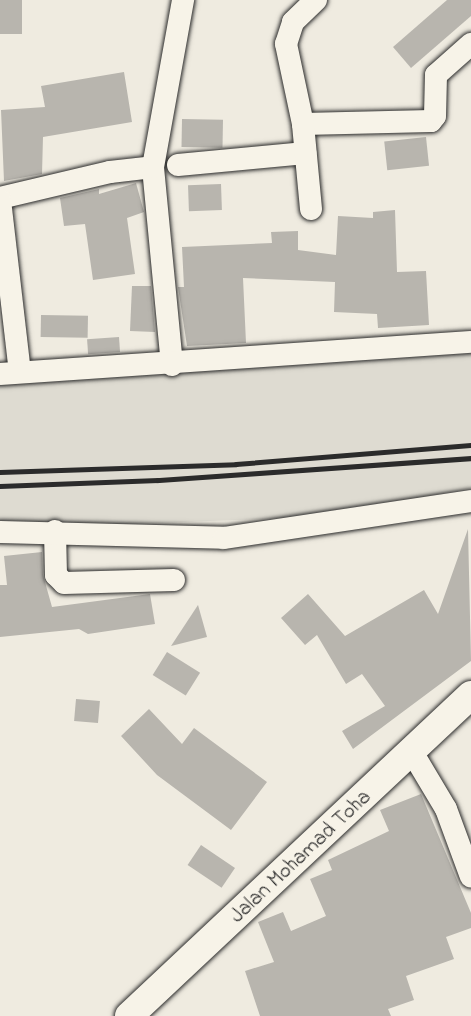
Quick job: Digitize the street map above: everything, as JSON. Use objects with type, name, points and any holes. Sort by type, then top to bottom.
[{"type":"main road","name":"Jalan Mohamad Toha","points":[[129,1016],[471,695]]},
{"type":"street","points":[[172,365],[153,167],[183,0]]},
{"type":"street","points":[[311,208],[303,124],[286,44],[293,22],[316,0]]},
{"type":"street","points":[[303,124],[431,120],[435,116],[436,75],[471,44]]},
{"type":"street","points":[[178,165],[305,153]]},
{"type":"street","points":[[153,167],[110,172],[0,199],[10,373],[172,365],[471,342]]},
{"type":"street","points":[[0,532],[55,531],[171,540],[224,537],[471,501]]},
{"type":"street","points":[[55,531],[56,575],[64,583],[174,580]]},
{"type":"street","points":[[412,752],[446,809],[471,877]]},
{"type":"shaded area","points":[[471,346],[471,488],[314,517],[0,529],[0,385]]},
{"type":"building","points":[[0,0],[22,0],[22,34],[0,34]]},
{"type":"building","points":[[447,0],[471,0],[471,16],[411,68],[393,47]]},
{"type":"building","points":[[124,72],[132,122],[43,137],[42,174],[4,181],[1,110],[45,107],[41,86]]},
{"type":"building","points":[[182,119],[223,120],[223,148],[182,147]]},
{"type":"building","points":[[426,137],[429,166],[387,170],[384,141]]},
{"type":"building","points":[[136,183],[144,212],[127,218],[135,274],[93,280],[85,224],[64,226],[60,198],[99,189],[99,194]]},
{"type":"building","points":[[221,184],[222,210],[189,211],[188,185]]},
{"type":"building","points":[[395,210],[397,272],[426,271],[429,325],[378,328],[377,314],[334,312],[335,282],[243,278],[246,343],[187,346],[178,287],[184,287],[182,247],[272,243],[271,232],[298,231],[298,250],[336,255],[338,216],[373,218],[373,212]]},
{"type":"building","points":[[132,286],[151,286],[155,332],[130,331]]},
{"type":"building","points":[[41,315],[88,316],[88,338],[41,337]]},
{"type":"building","points":[[119,337],[120,352],[88,354],[87,339]]},
{"type":"building","points":[[468,529],[471,661],[353,749],[342,731],[385,706],[362,674],[346,684],[317,635],[305,645],[281,618],[308,594],[345,636],[424,590],[438,614]]},
{"type":"building","points":[[42,552],[43,575],[52,607],[150,594],[155,624],[88,634],[79,629],[0,637],[0,585],[7,585],[4,556]]},
{"type":"building","points":[[198,605],[207,637],[171,646]]},
{"type":"building","points":[[167,652],[200,673],[186,696],[153,675]]},
{"type":"building","points":[[76,699],[100,701],[98,723],[74,721]]},
{"type":"building","points":[[149,709],[182,744],[194,728],[267,782],[231,830],[157,775],[121,736]]},
{"type":"building","points":[[421,794],[471,913],[471,928],[446,937],[454,959],[406,976],[414,1000],[388,1009],[391,1016],[260,1016],[245,971],[274,962],[258,922],[283,912],[291,931],[326,916],[310,879],[332,870],[328,860],[389,831],[380,810]]},
{"type":"building","points":[[201,845],[235,868],[222,888],[188,865]]},
{"type":"railway","points":[[0,472],[236,464],[471,445]]},
{"type":"railway","points":[[0,486],[158,480],[471,458]]}]
